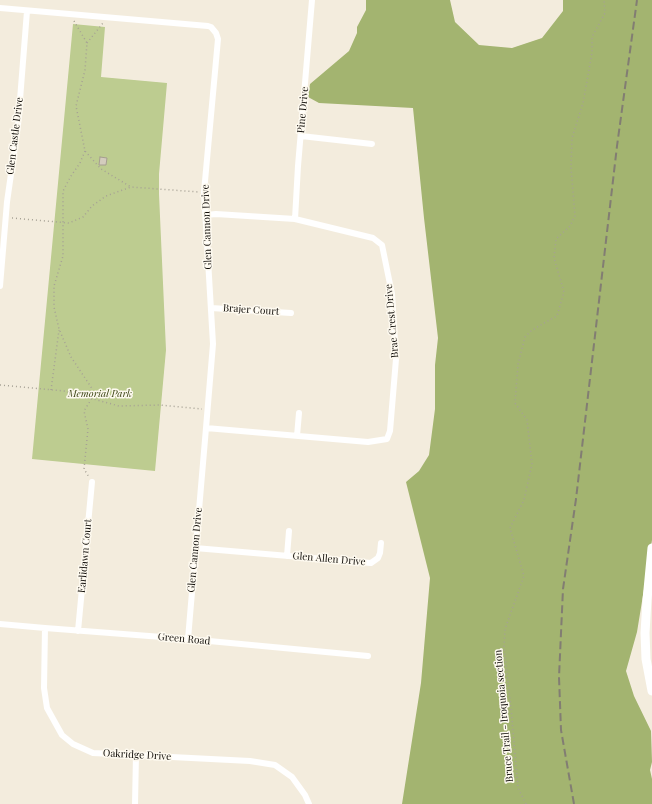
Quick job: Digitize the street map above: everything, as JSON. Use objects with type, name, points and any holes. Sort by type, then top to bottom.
[{"type":"main road","points":[[652,548],[645,633],[646,659],[652,691]]},
{"type":"street","name":"Pine Drive","points":[[295,219],[312,0]]},
{"type":"street","name":"Glen Cannon Drive","points":[[0,8],[208,26],[216,33],[218,39],[204,192],[213,344],[188,639]]},
{"type":"street","name":"Glen Castle Drive","points":[[0,286],[7,202],[18,125],[28,11]]},
{"type":"street","points":[[301,136],[372,144]]},
{"type":"street","points":[[0,202],[7,202]]},
{"type":"street","name":"Brae Crest Drive","points":[[206,214],[295,219],[373,238],[382,245],[392,294],[396,359],[390,431],[387,439],[368,442],[206,428]]},
{"type":"street","name":"Brajer Court","points":[[211,308],[291,313]]},
{"type":"street","points":[[297,436],[299,413]]},
{"type":"street","name":"Earlidawn Court","points":[[78,631],[92,482]]},
{"type":"street","name":"Glen Allen Drive","points":[[287,556],[289,531]]},
{"type":"street","name":"Glen Allen Drive","points":[[195,548],[371,563],[378,558],[381,544]]},
{"type":"street","name":"Green Road","points":[[0,624],[188,639],[368,656]]},
{"type":"street","name":"Oakridge Drive","points":[[45,628],[44,688],[47,708],[62,735],[73,744],[93,753],[250,761],[275,765],[292,777],[309,804]]},
{"type":"street","points":[[135,804],[136,755]]},
{"type":"path","name":"Bruce Trail - Iroquoia section","points":[[526,804],[518,788],[504,648],[505,629],[524,576],[510,528],[524,500],[532,464],[527,420],[515,403],[518,364],[526,337],[544,323],[557,316],[564,292],[554,258],[556,239],[570,226],[575,216],[571,168],[572,138],[583,103],[592,53],[592,37],[605,13],[604,0]]},
{"type":"path","points":[[70,14],[87,43]]},
{"type":"path","points":[[106,18],[87,43],[85,70],[76,106],[85,151],[101,169],[130,187]]},
{"type":"path","points":[[85,151],[80,163],[70,176],[63,191],[63,256],[54,286],[54,306],[59,329],[71,357],[91,387],[92,398],[84,411],[88,429],[84,469],[92,482]]},
{"type":"path","points":[[6,217],[69,223],[83,216],[92,206],[106,196],[130,187],[204,192]]},
{"type":"path","points":[[51,390],[59,329]]},
{"type":"path","points":[[0,385],[64,391],[119,406],[160,404],[208,410]]},
{"type":"green space","points":[[366,0],[450,0],[455,22],[479,45],[512,48],[542,38],[563,11],[563,0],[652,0],[652,540],[637,632],[626,671],[634,696],[651,731],[652,762],[650,770],[652,779],[652,804],[402,804],[421,683],[430,578],[406,482],[419,471],[429,455],[435,409],[435,365],[438,338],[413,108],[319,103],[308,97],[310,84],[349,51],[357,33],[357,27],[366,10]]},
{"type":"green space","name":"Memorial Park","points":[[73,24],[105,27],[101,77],[167,83],[159,174],[166,350],[155,471],[32,459]]},
{"type":"building","points":[[100,157],[107,158],[106,165],[99,165]]},
{"type":"railway","points":[[574,804],[561,730],[559,677],[563,589],[576,499],[617,146],[637,0]]}]
